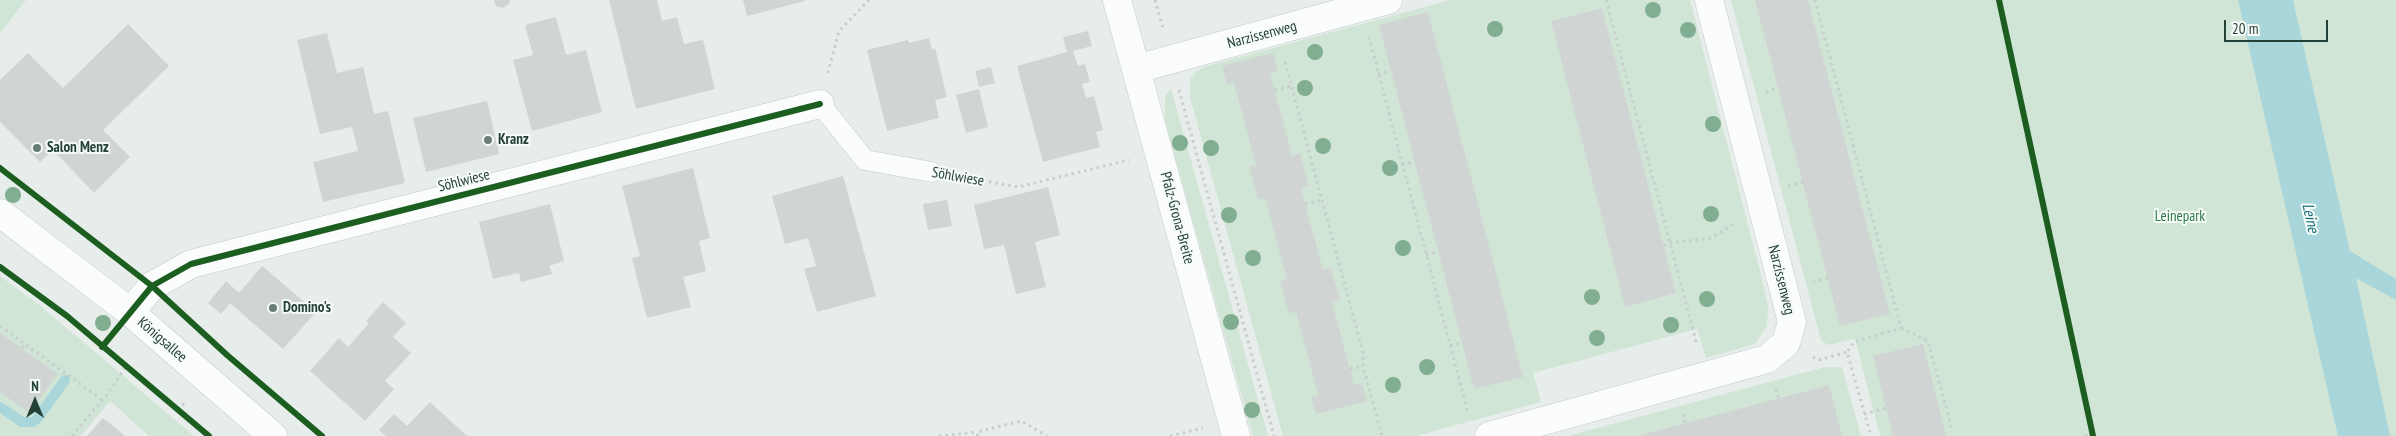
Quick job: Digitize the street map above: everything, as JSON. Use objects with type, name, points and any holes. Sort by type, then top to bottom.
[{"type":"street","name":"Pfalz-Grona-Breite","points":[[1118,0],[1236,436]]},
{"type":"street","name":"Narzissenweg","points":[[1136,69],[1388,0]]},
{"type":"street","name":"Narzissenweg","points":[[1708,0],[1792,322],[1786,343]]},
{"type":"street","name":"Söhlwiese","points":[[130,312],[152,286],[191,264],[820,104]]},
{"type":"street","name":"Königsallee","points":[[0,213],[130,312],[273,436]]},
{"type":"street","points":[[1479,427],[1705,376],[1767,359],[1786,343]]},
{"type":"lane","name":"Söhlwiese","points":[[820,104],[865,160],[932,172]]},
{"type":"path","points":[[820,104],[839,31],[869,0]]},
{"type":"path","points":[[1155,0],[1274,436]]},
{"type":"path","points":[[1606,0],[1705,376]]},
{"type":"path","points":[[1814,0],[1901,328]]},
{"type":"path","points":[[1361,7],[1450,345],[1479,427]]},
{"type":"path","points":[[1276,30],[1363,353],[1363,366],[1382,436]]},
{"type":"path","points":[[1378,74],[1391,71]]},
{"type":"path","points":[[1275,90],[1291,86]]},
{"type":"path","points":[[1402,165],[1415,162]]},
{"type":"path","points":[[1305,204],[1322,200]]},
{"type":"path","points":[[1664,246],[1670,243],[1711,238],[1734,223],[1764,213]]},
{"type":"path","points":[[1426,255],[1438,252]]},
{"type":"path","points":[[0,326],[102,400]]},
{"type":"path","points":[[1786,343],[1819,360],[1847,352],[1854,342],[1901,328],[1928,341],[1952,429]]},
{"type":"path","points":[[1450,345],[1462,342]]},
{"type":"path","points":[[22,348],[25,344]]},
{"type":"path","points":[[1847,352],[1871,436]]},
{"type":"path","points":[[120,362],[134,373]]},
{"type":"path","points":[[1350,369],[1363,366]]},
{"type":"path","points":[[72,436],[126,367]]},
{"type":"path","points":[[171,404],[184,415]]},
{"type":"path","points":[[1864,414],[1886,408]]},
{"type":"path","points":[[939,436],[977,434],[1021,421],[1047,436]]},
{"type":"path","points":[[2084,436],[2092,435],[2090,424]]},
{"type":"green space","points":[[0,0],[26,0],[0,33]]},
{"type":"green space","points":[[1450,0],[1690,0],[1762,279],[1768,307],[1767,326],[1755,344],[1706,358],[1697,329],[1533,373],[1541,402],[1416,436],[1283,436],[1190,97],[1190,79],[1197,71],[1207,66]]},
{"type":"green space","name":"Leinepark","points":[[1731,0],[2396,0],[2396,436],[1880,436],[1855,339],[1828,345],[1821,340]]},
{"type":"green space","points":[[1171,89],[1268,436],[1253,436],[1165,121],[1165,95]]},
{"type":"green space","points":[[0,276],[43,308],[194,436],[149,436],[110,401],[81,436],[0,436]]},
{"type":"green space","points":[[1825,367],[1842,367],[1861,436],[1568,436]]},
{"type":"water","name":"Leine","points":[[2238,0],[2293,0],[2350,251],[2396,279],[2396,300],[2356,278],[2390,436],[2338,436]]},
{"type":"building","points":[[494,0],[510,0],[509,4],[503,8],[496,6]]},
{"type":"building","points":[[609,0],[657,0],[662,21],[677,17],[684,44],[703,40],[715,89],[636,109]]},
{"type":"building","points":[[743,0],[805,0],[805,1],[747,16]]},
{"type":"building","points":[[1755,0],[1808,0],[1890,314],[1840,326]]},
{"type":"building","points":[[1602,8],[1676,293],[1625,307],[1551,21]]},
{"type":"building","points":[[1428,12],[1523,377],[1474,389],[1379,25]]},
{"type":"building","points":[[556,17],[566,55],[586,50],[602,112],[532,131],[513,60],[533,55],[525,25]]},
{"type":"building","points":[[128,24],[169,66],[103,130],[130,157],[94,193],[53,150],[40,162],[0,122],[0,80],[28,53],[63,88]]},
{"type":"building","points":[[1088,31],[1092,46],[1073,51],[1078,66],[1085,64],[1090,82],[1082,84],[1086,98],[1094,96],[1103,130],[1096,132],[1100,147],[1043,162],[1017,66],[1067,52],[1063,37]]},
{"type":"building","points":[[327,33],[337,73],[363,67],[374,114],[388,111],[405,183],[323,202],[313,162],[358,151],[352,127],[320,134],[297,40]]},
{"type":"building","points":[[929,38],[932,50],[935,48],[947,97],[935,100],[939,118],[887,131],[867,50],[908,40],[909,43]]},
{"type":"building","points":[[1273,53],[1278,71],[1270,73],[1292,156],[1300,153],[1309,186],[1301,188],[1305,204],[1323,270],[1331,268],[1340,300],[1332,302],[1354,385],[1362,383],[1367,401],[1316,414],[1311,396],[1318,395],[1296,311],[1289,314],[1280,281],[1287,279],[1265,198],[1258,200],[1249,167],[1256,165],[1234,83],[1227,84],[1222,66]]},
{"type":"building","points":[[991,67],[995,83],[979,87],[975,71]]},
{"type":"building","points":[[979,89],[988,127],[966,133],[956,95]]},
{"type":"building","points":[[487,101],[499,154],[426,172],[413,118]]},
{"type":"building","points":[[693,168],[710,238],[699,241],[706,271],[683,277],[691,307],[647,318],[632,258],[640,256],[622,186]]},
{"type":"building","points":[[843,176],[876,296],[817,312],[804,269],[816,266],[808,238],[785,244],[772,196]]},
{"type":"building","points":[[1048,187],[1060,235],[1035,242],[1046,287],[1016,294],[1004,245],[984,249],[974,205]]},
{"type":"building","points":[[947,200],[952,226],[928,230],[923,204]]},
{"type":"building","points":[[550,204],[564,261],[549,266],[552,274],[521,282],[519,273],[493,279],[479,222]]},
{"type":"building","name":"Domino's","points":[[262,266],[316,312],[283,349],[230,303],[221,314],[208,303],[226,281],[239,293]]},
{"type":"building","points":[[383,302],[406,323],[393,337],[411,353],[385,381],[394,389],[365,421],[310,371],[339,338],[348,347],[369,323],[366,321]]},
{"type":"building","points":[[0,333],[58,374],[29,413],[0,392]]},
{"type":"building","points":[[1923,344],[1946,436],[1893,436],[1873,356]]},
{"type":"building","points":[[1829,385],[1842,436],[1641,436],[1641,435]]},
{"type":"building","points":[[430,402],[467,436],[386,436],[379,430],[394,414],[407,426]]},
{"type":"building","points":[[103,418],[118,430],[125,436],[87,436]]},
{"type":"waterway","points":[[0,407],[22,422],[33,422],[65,380]]},
{"type":"cycle path","points":[[1999,0],[2093,436]]},
{"type":"cycle path","points":[[102,347],[152,286],[191,264],[820,104]]},
{"type":"cycle path","points":[[0,168],[152,286],[227,355],[322,436]]},
{"type":"cycle path","points":[[0,267],[67,316],[209,436]]},
{"type":"place","name":"Kranz","points":[[488,140]]},
{"type":"place","name":"Salon Menz","points":[[37,148]]},
{"type":"place","name":"Domino's","points":[[273,308]]}]
